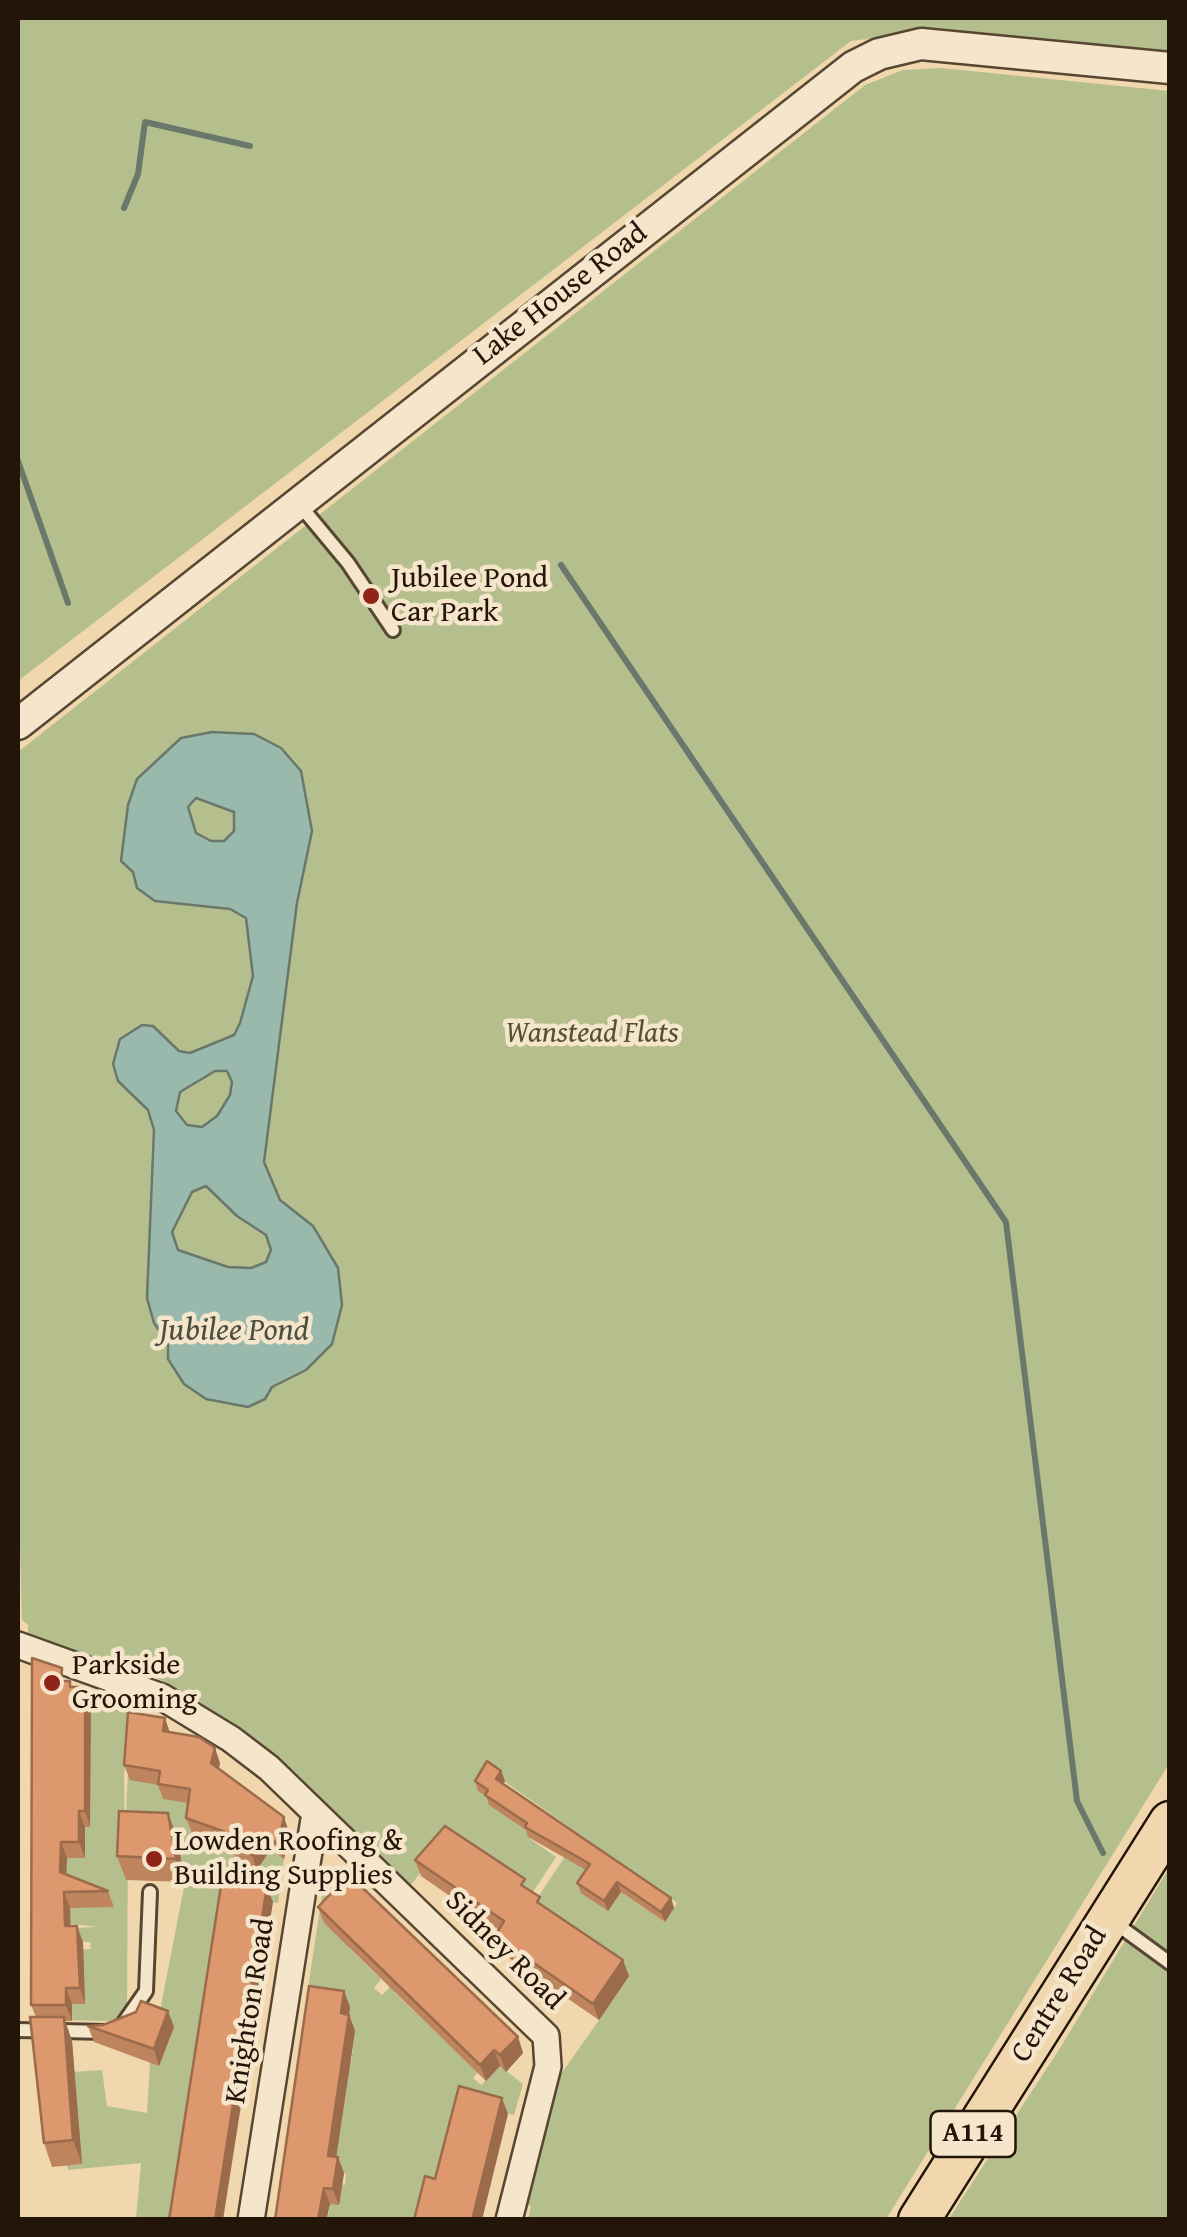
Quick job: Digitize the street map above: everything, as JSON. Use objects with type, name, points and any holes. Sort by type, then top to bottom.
[{"type":"main road","name":"Centre Road","points":[[919,2220],[1170,1822]]},
{"type":"street","name":"Lake House Road","points":[[18,724],[863,62],[903,47],[948,44],[1170,68]]},
{"type":"street","name":"Sidney Road","points":[[18,1645],[162,1697],[200,1716],[269,1768],[546,2036],[548,2066],[509,2220]]},
{"type":"street","name":"Knighton Road","points":[[251,2220],[314,1814]]},
{"type":"lane","points":[[298,502],[348,562],[393,630]]},
{"type":"lane","points":[[18,2030],[105,2032],[133,2015],[146,1991],[150,1892]]},
{"type":"lane","points":[[1109,1918],[1170,1963]]},
{"type":"green space","points":[[18,18],[1169,18],[1169,56],[946,29],[851,41],[18,681]]},
{"type":"green space","name":"Wanstead Flats","points":[[941,68],[1169,91],[1169,1764],[886,2219],[528,2219],[531,2206],[524,2204],[557,2080],[599,2020],[516,1930],[566,1855],[594,1874],[608,1911],[621,1892],[665,1922],[677,1903],[491,1772],[492,1801],[531,1833],[529,1838],[556,1857],[531,1895],[436,1854],[409,1887],[232,1723],[161,1680],[28,1635],[28,1625],[22,1620],[18,1471],[18,752],[865,85],[903,70]]},
{"type":"green space","points":[[68,1684],[134,1707],[124,1775],[125,1834],[129,1752],[162,1760],[190,1803],[284,1859],[278,1903],[229,1895],[177,2219],[136,2219],[141,2163],[68,2170],[67,2165],[81,2164],[73,2072],[102,2070],[107,2106],[147,2113],[150,2062],[160,2065],[158,2021],[185,1882],[177,1838],[128,1835],[127,2010],[122,2018],[109,2021],[60,2020],[62,1950],[91,1949],[90,1942],[71,1942],[70,1928],[98,1927],[62,1923],[67,1905],[84,1907],[66,1879],[61,1826],[90,1827],[91,1703]]},
{"type":"green space","points":[[1169,1868],[1169,2219],[948,2220],[1060,2048]]},
{"type":"green space","points":[[323,1889],[362,1933],[349,1948],[381,1979],[374,1988],[382,1995],[404,1973],[407,1977],[394,1992],[478,2072],[473,2078],[481,2085],[500,2066],[523,2084],[514,2115],[465,2102],[426,2219],[308,2220],[309,2212],[328,2214],[330,2204],[313,2180],[345,2185],[346,2174],[334,2172],[332,2059],[351,2062],[355,2031],[330,1992],[308,1988]]},
{"type":"water","name":"Jubilee Pond","points":[[212,732],[254,734],[281,748],[301,771],[312,831],[297,903],[264,1162],[280,1200],[313,1226],[338,1268],[342,1305],[332,1344],[306,1370],[272,1387],[265,1399],[248,1407],[206,1399],[184,1384],[168,1359],[168,1343],[154,1323],[147,1298],[154,1130],[148,1110],[118,1081],[113,1064],[120,1039],[142,1025],[153,1026],[179,1051],[190,1053],[234,1035],[253,976],[246,918],[230,909],[155,901],[137,888],[133,872],[121,861],[128,805],[137,779],[181,738]],"holes":[[[196,798],[234,812],[234,831],[224,841],[211,841],[196,833],[188,807]],[[215,1071],[227,1071],[232,1082],[230,1095],[217,1116],[202,1127],[187,1125],[176,1111],[180,1092]],[[206,1186],[237,1216],[266,1235],[271,1250],[266,1262],[251,1268],[228,1267],[178,1250],[172,1232],[192,1192]]]},
{"type":"building","points":[[32,1658],[62,1668],[61,1681],[70,1681],[70,1687],[85,1687],[85,1811],[79,1811],[79,1842],[61,1842],[60,1872],[108,1891],[64,1892],[65,1926],[77,1926],[80,1988],[66,1988],[66,2005],[31,2005]]},
{"type":"building","points":[[128,1712],[165,1718],[163,1731],[199,1737],[215,1748],[211,1763],[284,1817],[278,1844],[265,1835],[252,1855],[222,1836],[225,1832],[186,1818],[190,1789],[158,1784],[160,1771],[124,1765]]},
{"type":"building","points":[[487,1761],[501,1771],[496,1779],[671,1898],[661,1912],[617,1882],[604,1901],[577,1883],[590,1864],[525,1827],[527,1823],[485,1795],[488,1790],[475,1781]]},
{"type":"building","points":[[119,1811],[168,1813],[176,1859],[117,1856]]},
{"type":"building","points":[[445,1826],[525,1879],[521,1885],[540,1897],[537,1902],[623,1960],[593,2004],[495,1936],[504,1921],[415,1860]]},
{"type":"building","points":[[342,1868],[518,2037],[500,2055],[494,2050],[480,2065],[318,1907],[335,1889],[328,1883]]},
{"type":"building","points":[[222,1879],[267,1886],[215,2220],[169,2220]]},
{"type":"building","points":[[309,1986],[344,1991],[341,2013],[349,2015],[328,2156],[338,2157],[333,2189],[324,2188],[318,2220],[275,2220]]},
{"type":"building","points":[[141,2001],[168,2011],[154,2049],[88,2026],[103,2025],[136,2012]]},
{"type":"building","points":[[30,2017],[64,2017],[73,2140],[44,2143]]},
{"type":"building","points":[[459,2086],[502,2098],[472,2220],[414,2220],[425,2176],[435,2179]]},
{"type":"waterway","points":[[124,208],[138,174],[145,122],[250,146]]},
{"type":"waterway","points":[[18,461],[68,603]]},
{"type":"waterway","points":[[561,565],[1006,1222],[1077,1801],[1103,1853]]},
{"type":"place","name":"Jubilee Pond Car Park","points":[[371,596]]},
{"type":"place","name":"Parkside Grooming","points":[[52,1683]]},
{"type":"place","name":"Lowden Roofing & Building Supplies","points":[[154,1859]]}]
